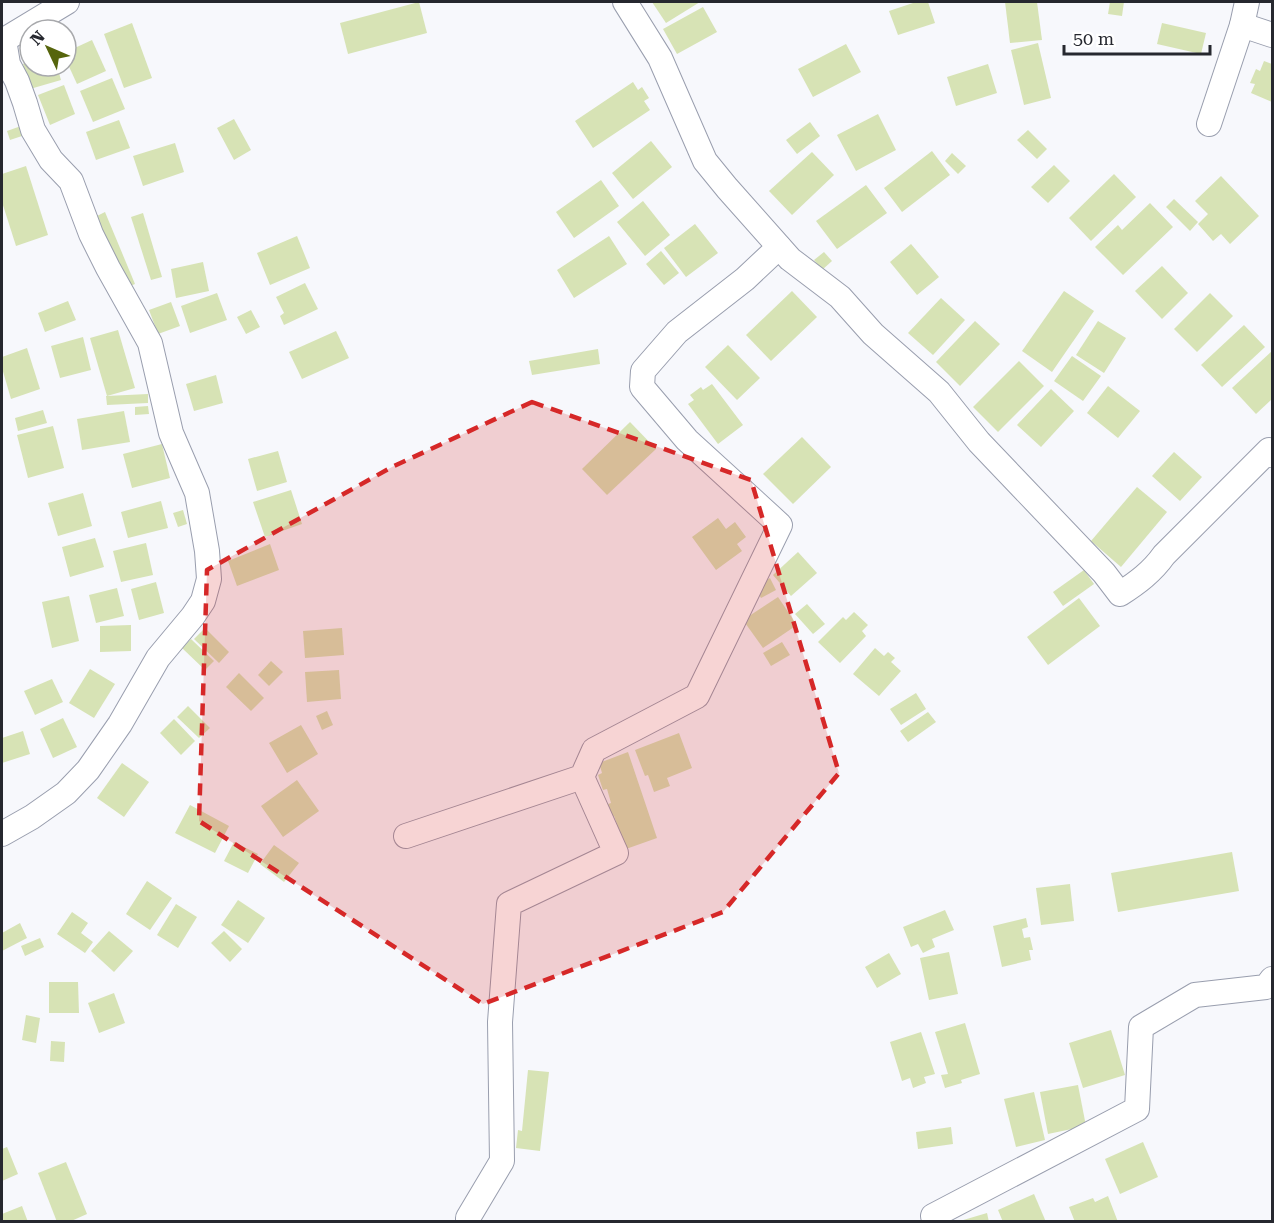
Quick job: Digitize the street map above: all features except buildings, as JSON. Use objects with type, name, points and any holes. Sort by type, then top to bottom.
[{"type":"street","points":[[2,834],[32,817],[66,793],[88,770],[120,724],[158,658],[203,601],[209,579],[207,551],[197,493],[171,433],[150,343],[91,234],[71,181],[51,160],[33,130],[26,103],[8,64],[3,39],[67,2]]},
{"type":"street","points":[[626,2],[660,58],[705,161],[790,259],[840,297],[873,334],[939,392],[979,442],[1104,573],[1120,594],[1155,567],[1164,555],[1269,450],[1272,455]]},
{"type":"street","points":[[1209,124],[1242,25],[1247,2]]},
{"type":"street","points":[[1242,25],[1272,35]]},
{"type":"street","points":[[406,836],[582,777],[594,750],[697,696],[780,525],[687,440],[642,387],[643,370],[677,332],[745,279],[779,247]]},
{"type":"street","points":[[468,1221],[502,1161],[501,1022],[509,904],[616,854],[582,777]]},
{"type":"street","points":[[936,1221],[933,1216],[1137,1109],[1141,1027],[1195,995],[1266,987],[1272,979]]},
{"type":"highlighted area","points":[[532,402],[751,480],[839,773],[723,912],[483,1004],[199,821],[207,570],[392,467]]}]
